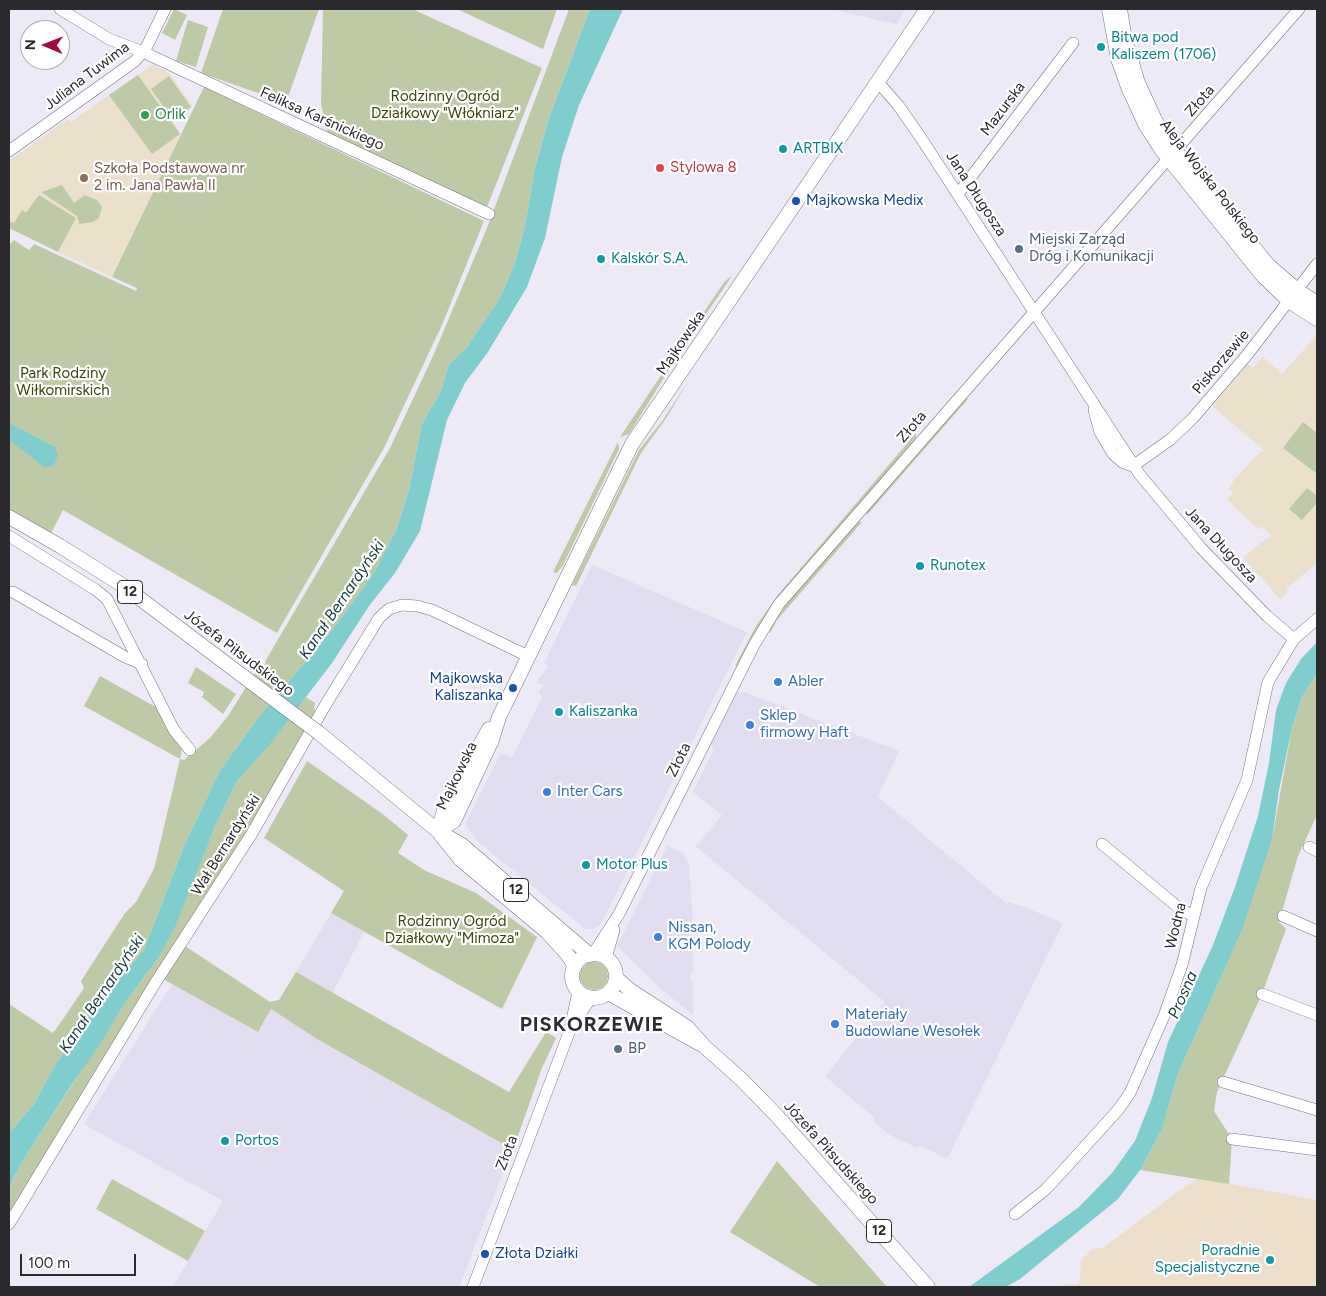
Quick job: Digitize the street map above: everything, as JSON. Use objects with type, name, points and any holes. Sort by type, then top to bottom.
[{"type":"main road","name":"Majkowska","points":[[438,831],[445,807],[475,751],[499,717],[632,444],[927,9]]},
{"type":"main road","name":"Aleja Wojska Polskiego","points":[[1109,9],[1118,59],[1128,87],[1146,126],[1293,296],[1317,319]]},
{"type":"main road","name":"Aleja Wojska Polskiego","points":[[1120,9],[1125,40],[1138,83],[1172,156]]},
{"type":"main road","name":"Aleja Wojska Polskiego","points":[[1293,296],[1317,303]]},
{"type":"main road","name":"Józefa Piłsudskiego","points":[[9,517],[60,546],[122,586],[244,677],[319,733],[438,831],[462,845],[597,956]]},
{"type":"main road","name":"Józefa Piłsudskiego","points":[[438,831],[451,850],[461,860],[547,932],[575,966]]},
{"type":"main road","points":[[597,956],[581,958],[575,966],[572,979],[578,991],[591,998],[600,997],[608,993],[616,978]]},
{"type":"main road","name":"12","points":[[597,956],[613,965],[616,978]]},
{"type":"main road","name":"Józefa Piłsudskiego","points":[[616,978],[640,997],[678,1019],[695,1034],[705,1047],[742,1080],[777,1116],[928,1287]]},
{"type":"main road","name":"Józefa Piłsudskiego","points":[[608,993],[705,1047]]},
{"type":"street","name":"Feliksa Karśnickiego","points":[[60,9],[109,39],[143,52],[489,214]]},
{"type":"street","name":"Juliana Tuwima","points":[[9,151],[128,66],[143,52],[166,9]]},
{"type":"street","name":"Złota","points":[[597,956],[771,616],[790,590],[926,434],[1035,314],[1300,9]]},
{"type":"street","name":"Mazurska","points":[[958,194],[1073,43]]},
{"type":"street","name":"Jana Długosza","points":[[877,81],[907,118],[958,194],[1133,466],[1196,544],[1267,616],[1294,639]]},
{"type":"street","name":"Piskorzewie","points":[[1133,466],[1186,426],[1235,370],[1317,264]]},
{"type":"street","points":[[9,536],[102,594],[116,614],[174,730],[190,750]]},
{"type":"street","points":[[13,592],[126,657],[142,664]]},
{"type":"street","name":"Wał Bernardyński","points":[[9,1224],[154,985],[251,835],[326,704],[379,618],[389,610],[402,605],[417,606],[432,610],[528,656]]},
{"type":"street","name":"Wodna","points":[[1015,1214],[1061,1173],[1118,1110],[1130,1093],[1164,1016],[1182,965],[1201,888],[1247,780],[1268,682],[1294,639],[1317,619]]},
{"type":"street","points":[[1102,844],[1179,908],[1193,916]]},
{"type":"street","points":[[1283,916],[1317,931]]},
{"type":"street","name":"Złota","points":[[473,1287],[570,1030],[578,991]]},
{"type":"street","points":[[1262,994],[1317,1015]]},
{"type":"street","name":"Złota","points":[[570,1030],[591,998]]},
{"type":"street","points":[[1223,1082],[1317,1110]]},
{"type":"street","points":[[1232,1139],[1317,1150]]},
{"type":"shaded area","points":[[830,9],[906,9],[896,24]]},
{"type":"shaded area","name":"Szkoła Podstawowa nr 2 im. Jana Pawła II","points":[[153,64],[170,74],[192,105],[191,108],[173,122],[181,134],[112,277],[58,252],[76,218],[39,195],[26,214],[14,223],[9,221],[9,161],[68,119],[71,122]]},
{"type":"shaded area","points":[[1317,335],[1317,563],[1286,589],[1288,592],[1280,599],[1243,557],[1271,535],[1262,526],[1259,530],[1227,499],[1233,493],[1229,489],[1234,480],[1260,452],[1265,451],[1212,406],[1248,364],[1253,368],[1263,357],[1282,374]]},
{"type":"shaded area","points":[[592,565],[747,632],[601,924],[593,929],[585,929],[477,841],[465,824],[501,753],[512,758],[542,697],[539,691],[544,685],[539,684],[538,680],[549,666],[544,663]]},
{"type":"shaded area","points":[[744,692],[899,751],[878,797],[1007,904],[1009,902],[1024,907],[1063,923],[947,1159],[919,1145],[917,1148],[890,1135],[873,1121],[875,1118],[827,1078],[826,1075],[885,1002],[694,845],[698,844],[722,815],[693,792],[714,749],[711,745],[737,693]]},
{"type":"shaded area","points":[[667,846],[683,853],[689,864],[693,923],[693,971],[690,976],[693,985],[693,1015],[659,987],[617,946]]},
{"type":"shaded area","points":[[331,913],[364,932],[332,994],[296,972]]},
{"type":"shaded area","points":[[172,984],[258,1032],[271,1009],[317,1039],[512,1149],[459,1287],[173,1287],[223,1201],[84,1124]]},
{"type":"shaded area","points":[[1200,1178],[1317,1200],[1317,1287],[1061,1287],[1066,1284],[1079,1284],[1081,1261],[1092,1249],[1103,1248],[1180,1190]]},
{"type":"green space","points":[[174,9],[187,15],[175,40],[162,33]]},
{"type":"green space","points":[[223,9],[319,9],[286,103],[201,73]]},
{"type":"green space","name":"Rodzinny Ogród Działkowy \"Włókniarz\"","points":[[323,9],[412,9],[542,68],[487,207],[328,133],[321,105]]},
{"type":"green space","points":[[457,9],[557,9],[543,49]]},
{"type":"green space","points":[[569,9],[590,9],[548,121],[535,168],[525,226],[515,263],[500,298],[467,347],[449,364],[441,391],[422,424],[409,490],[397,528],[375,571],[337,624],[262,713],[220,770],[184,846],[144,950],[105,995],[55,1065],[34,1104],[9,1133],[9,1004],[53,1033],[61,1022],[84,988],[81,981],[125,913],[136,902],[154,869],[180,759],[184,760],[210,738],[228,716],[256,671],[264,672],[266,660],[390,448],[433,356],[487,228]]},
{"type":"green space","points":[[188,20],[208,27],[196,67],[176,61]]},
{"type":"green space","name":"Orlik","points":[[138,75],[180,134],[152,154],[109,95]]},
{"type":"green space","points":[[169,76],[191,107],[173,120],[151,89]]},
{"type":"green space","name":"Park Rodziny Wiłkomirskich","points":[[204,87],[484,221],[442,325],[384,448],[277,633],[63,510],[51,533],[9,510],[9,245],[14,240],[29,250],[34,244],[136,291],[137,288],[112,277]]},
{"type":"green space","points":[[62,185],[74,203],[85,195],[97,200],[102,207],[99,218],[93,222],[79,224],[77,216],[41,192]]},
{"type":"green space","points":[[39,195],[76,218],[58,252],[9,228],[9,221],[14,223],[22,210],[26,213]]},
{"type":"green space","points":[[732,276],[676,358],[673,357],[725,281]]},
{"type":"green space","points":[[668,365],[670,368],[629,434],[620,437]]},
{"type":"green space","points":[[689,380],[667,417],[641,453],[576,586],[572,585],[639,450],[663,420]]},
{"type":"green space","points":[[966,398],[968,399],[867,515],[866,510]]},
{"type":"green space","points":[[1303,422],[1317,433],[1317,474],[1283,448]]},
{"type":"green space","points":[[916,433],[916,438],[797,576],[740,665],[735,666],[756,626],[777,596]]},
{"type":"green space","points":[[618,442],[619,449],[563,565],[557,573],[553,572]]},
{"type":"green space","points":[[1307,488],[1317,496],[1317,503],[1302,520],[1289,509]]},
{"type":"green space","points":[[856,521],[862,522],[777,620],[770,633],[769,629],[785,604]]},
{"type":"green space","points":[[196,667],[236,694],[223,714],[202,697],[204,692],[188,683]]},
{"type":"green space","points":[[1317,674],[1317,815],[1298,856],[1279,922],[1286,929],[1262,994],[1217,1092],[1214,1111],[1232,1139],[1229,1184],[1140,1170],[1160,1133],[1178,1074],[1222,974],[1272,839],[1292,728],[1302,697]]},
{"type":"green space","points":[[100,676],[154,706],[156,704],[182,748],[180,759],[84,706]]},
{"type":"green space","points":[[306,697],[315,703],[314,708],[316,712],[306,726],[298,746],[279,781],[9,1217],[9,1190],[20,1165],[124,1004],[159,957],[214,829],[237,781]]},
{"type":"green space","name":"Rodzinny Ogród Działkowy \"Mimoza\"","points":[[307,761],[384,815],[408,835],[398,853],[424,870],[476,893],[537,937],[502,1009],[331,913],[344,891],[264,838]]},
{"type":"green space","points":[[185,946],[270,1002],[279,1000],[296,972],[509,1092],[546,1032],[556,1038],[542,1068],[514,1147],[512,1149],[317,1039],[271,1009],[258,1032],[163,979]]},
{"type":"green space","points":[[594,962],[604,966],[608,976],[604,986],[594,990],[584,986],[580,976],[584,966]]},
{"type":"green space","points":[[777,1161],[887,1287],[820,1287],[730,1232]]},
{"type":"green space","points":[[112,1179],[205,1231],[188,1261],[96,1209]]},
{"type":"water","points":[[590,9],[623,9],[579,105],[562,157],[545,238],[527,287],[488,352],[465,383],[447,420],[420,531],[395,573],[369,606],[332,663],[270,744],[237,781],[214,829],[175,927],[159,957],[124,1004],[99,1046],[72,1084],[20,1165],[9,1189],[9,1133],[34,1104],[55,1065],[105,995],[144,950],[184,846],[220,770],[262,713],[337,624],[375,571],[397,528],[409,490],[422,424],[441,391],[449,364],[467,347],[500,298],[515,263],[525,226],[535,168],[548,121]]},
{"type":"water","points":[[9,423],[55,447],[58,454],[55,463],[52,466],[44,467],[9,440]]},
{"type":"water","points":[[1317,642],[1317,674],[1302,697],[1292,728],[1279,790],[1272,839],[1243,927],[1178,1074],[1161,1131],[1140,1170],[1118,1199],[1020,1279],[1006,1287],[969,1287],[1079,1207],[1112,1173],[1135,1141],[1152,1098],[1168,1042],[1213,945],[1235,887],[1258,816],[1269,763],[1276,710],[1286,683],[1301,659]]},
{"type":"place","name":"Bitwa pod Kaliszem (1706)","points":[[1101,47]]},
{"type":"place","name":"Orlik","points":[[145,115]]},
{"type":"place","name":"ARTBIX","points":[[783,149]]},
{"type":"place","name":"Stylowa 8","points":[[660,168]]},
{"type":"place","name":"Szkoła Podstawowa nr 2 im. Jana Pawła II","points":[[84,178]]},
{"type":"place","name":"Majkowska Medix","points":[[796,201]]},
{"type":"place","name":"Miejski Zarząd Dróg i Komunikacji","points":[[1019,249]]},
{"type":"place","name":"Kalskór S.A.","points":[[601,259]]},
{"type":"place","name":"Runotex","points":[[920,566]]},
{"type":"place","name":"Abler","points":[[778,682]]},
{"type":"place","name":"Majkowska Kaliszanka","points":[[513,688]]},
{"type":"place","name":"Kaliszanka","points":[[559,712]]},
{"type":"place","name":"Sklep firmowy Haft","points":[[750,725]]},
{"type":"place","name":"Inter Cars","points":[[547,792]]},
{"type":"place","name":"Motor Plus","points":[[586,865]]},
{"type":"place","name":"Nissan, KGM Polody","points":[[658,937]]},
{"type":"place","name":"Materiały Budowlane Wesołek","points":[[835,1024]]},
{"type":"place","name":"BP","points":[[618,1049]]},
{"type":"place","name":"Portos","points":[[225,1141]]},
{"type":"place","name":"Złota Działki","points":[[485,1254]]},
{"type":"place","name":"Poradnie Specjalistyczne","points":[[1270,1260]]},
{"type":"district","name":"PISKORZEWIE","points":[[592,1025]]},
{"type":"water label","name":"Kanał Bernardyński","points":[[342,600]]},
{"type":"water label","name":"Kanał Bernardyński","points":[[102,994]]},
{"type":"water label","name":"Prosna","points":[[1183,995]]}]
